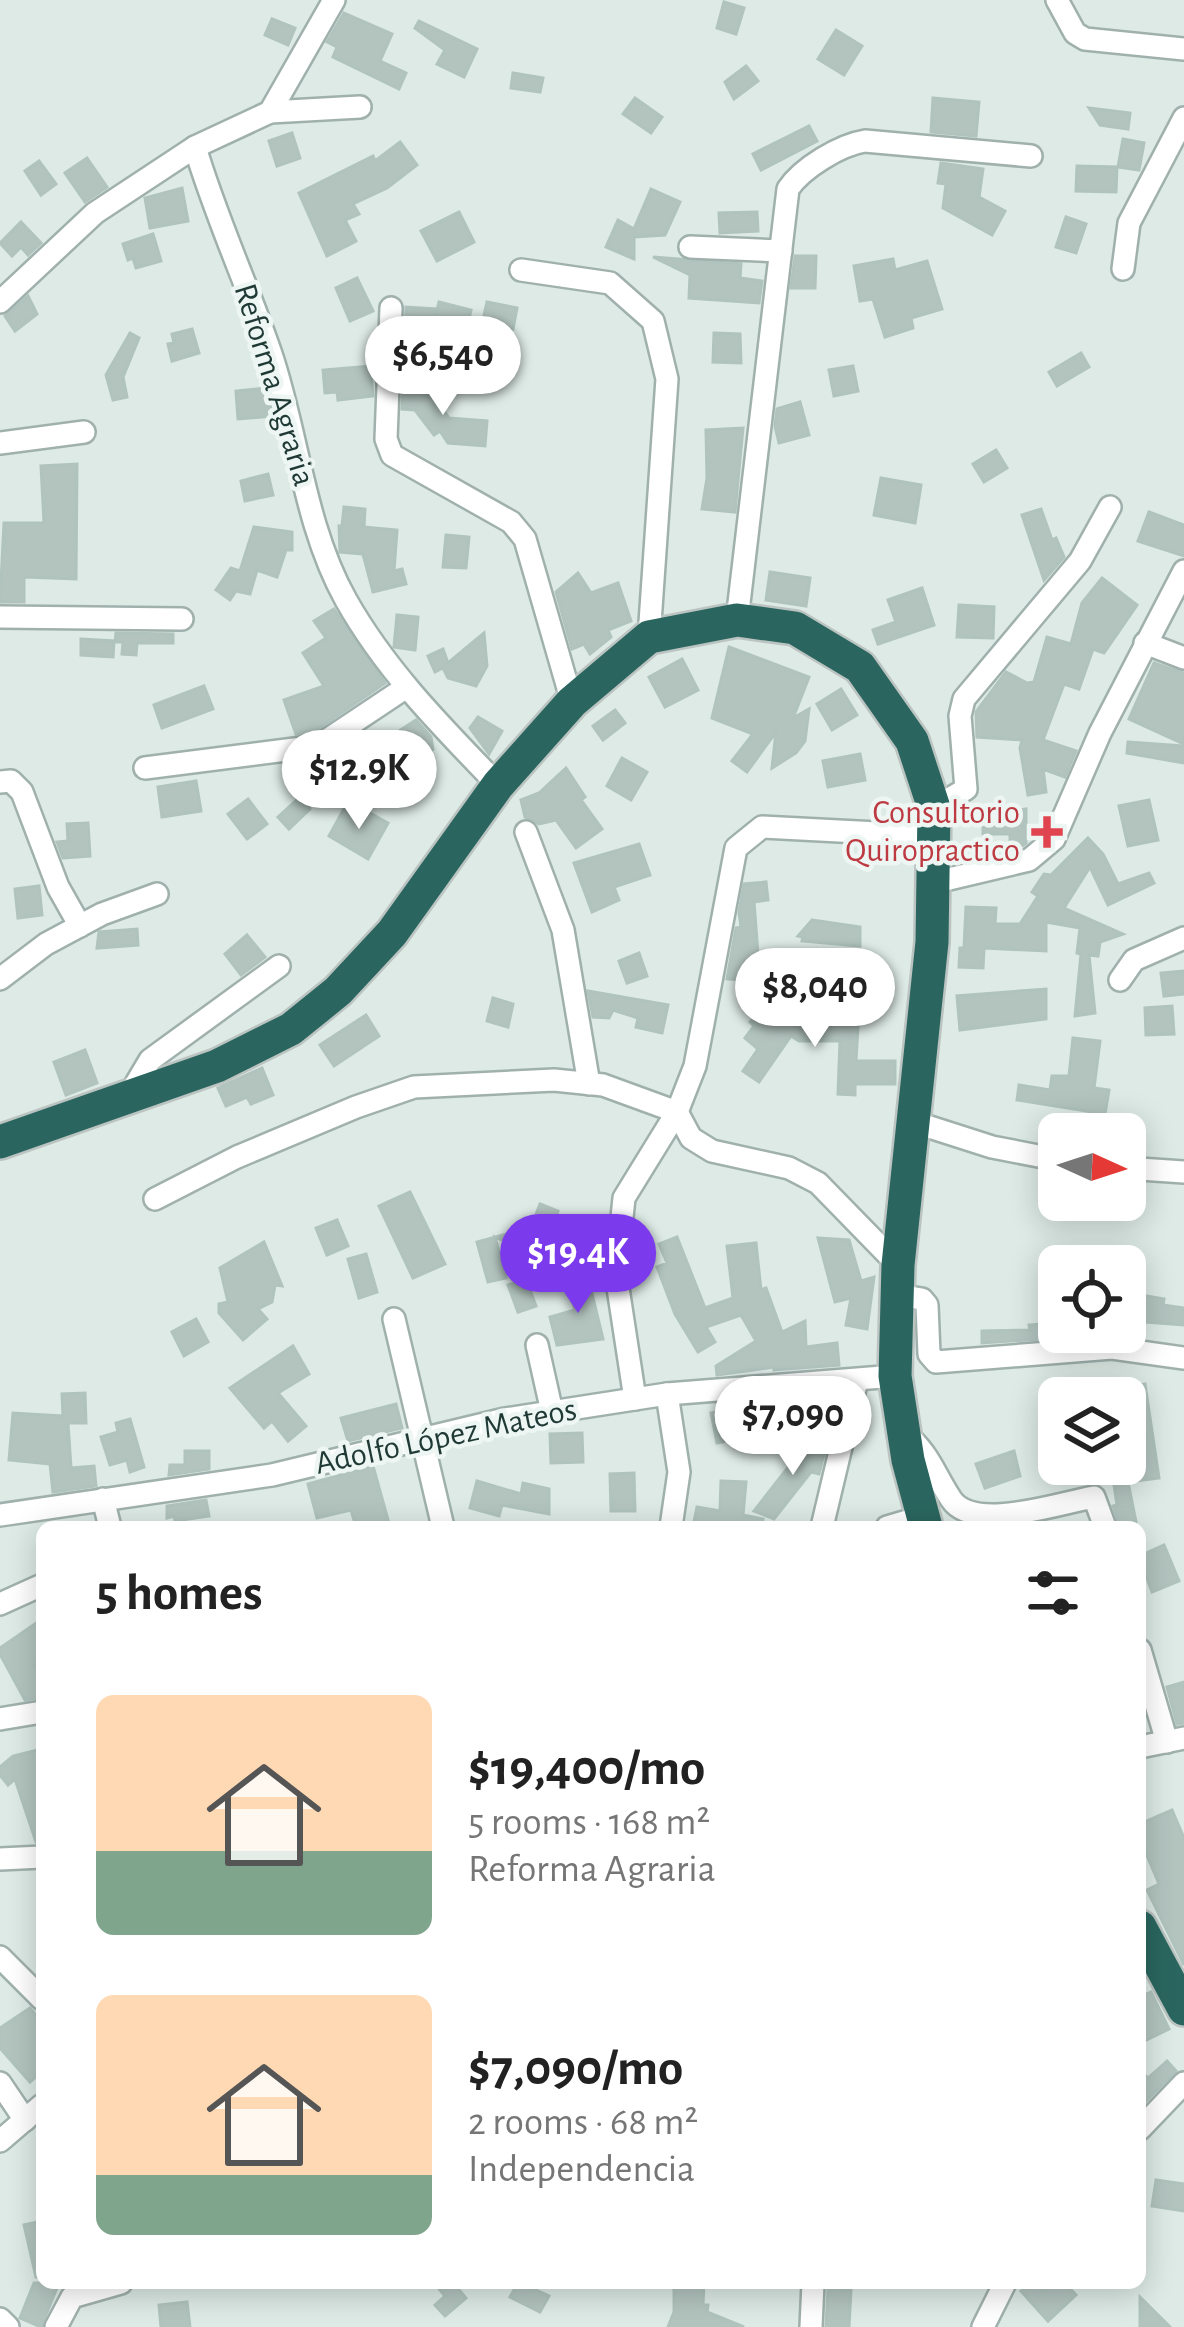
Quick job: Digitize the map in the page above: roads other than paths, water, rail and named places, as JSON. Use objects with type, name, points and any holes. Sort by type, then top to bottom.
[{"type":"highway","points":[[0,1142],[217,1066],[273,1038],[338,991],[392,933],[498,784],[572,702],[649,637],[737,620],[795,628],[860,667],[912,741],[935,822],[931,961],[897,1280],[895,1376],[923,1521]]},
{"type":"highway","points":[[1146,1944],[1182,2002]]},
{"type":"street","points":[[270,112],[334,0]]},
{"type":"street","points":[[1058,0],[1076,33],[1085,39],[1184,49]]},
{"type":"street","points":[[0,302],[95,213],[195,146],[270,112],[360,106]]},
{"type":"street","points":[[1123,269],[1129,224],[1184,118]]},
{"type":"street","points":[[737,620],[788,189],[795,178],[852,143],[1031,156]]},
{"type":"street","name":"Reforma Agraria","points":[[195,146],[226,246],[253,302],[273,361],[322,541],[345,598],[405,688],[498,784]]},
{"type":"street","points":[[690,247],[781,251]]},
{"type":"street","points":[[521,270],[610,284],[653,321],[667,379],[649,637]]},
{"type":"street","points":[[391,308],[386,439],[392,454],[511,522],[525,539],[572,702]]},
{"type":"street","points":[[0,443],[84,432]]},
{"type":"street","points":[[635,1399],[616,1275],[624,1198],[677,1112],[703,1037],[736,848],[762,827],[935,822],[966,789],[960,716],[964,699],[1080,561],[1110,507]]},
{"type":"street","points":[[932,883],[1029,860],[1054,839],[1100,734],[1184,571]]},
{"type":"street","points":[[0,617],[182,619]]},
{"type":"street","points":[[1145,643],[1184,658]]},
{"type":"street","points":[[145,768],[319,746],[405,688]]},
{"type":"street","points":[[0,782],[11,781],[22,792],[58,887],[80,926]]},
{"type":"street","points":[[526,832],[563,929],[590,1084]]},
{"type":"street","points":[[0,979],[46,944],[102,914],[157,894]]},
{"type":"street","points":[[1120,980],[1135,960],[1184,938]]},
{"type":"street","points":[[127,1098],[150,1060],[279,966]]},
{"type":"street","points":[[155,1198],[237,1157],[414,1088],[554,1079],[590,1084],[677,1112],[691,1138],[712,1151],[789,1168],[818,1183],[897,1280],[927,1305],[929,1354],[936,1362],[1112,1348],[1184,1358]]},
{"type":"street","points":[[914,1122],[1038,1156]]},
{"type":"street","points":[[1146,1169],[1184,1172]]},
{"type":"street","points":[[394,1318],[441,1521]]},
{"type":"street","points":[[536,1346],[552,1412]]},
{"type":"street","name":"Adolfo López Mateos","points":[[0,1515],[272,1475],[421,1437],[667,1394],[895,1376]]},
{"type":"street","points":[[823,1521],[857,1380]]},
{"type":"street","points":[[667,1394],[679,1472],[672,1521]]},
{"type":"street","points":[[902,1430],[929,1456],[953,1502],[967,1514],[998,1516],[1094,1497],[1103,1521]]},
{"type":"street","points":[[103,1499],[108,1521]]},
{"type":"street","points":[[0,1604],[36,1588]]},
{"type":"street","points":[[1146,1665],[1175,1740]]},
{"type":"street","points":[[0,1719],[36,1713]]},
{"type":"street","points":[[0,1859],[36,1856]]},
{"type":"street","points":[[0,1958],[36,1993]]},
{"type":"street","points":[[1146,2123],[1184,2083]]},
{"type":"street","points":[[0,2084],[33,2113],[0,2141]]},
{"type":"street","points":[[56,2327],[72,2297],[100,2289]]},
{"type":"street","points":[[811,2327],[813,2289]]},
{"type":"street","points":[[983,2327],[1003,2289]]},
{"type":"street","points":[[0,2319],[8,2327]]},
{"type":"place","name":"Consultorio Quiropractico","points":[[1047,832]]}]
